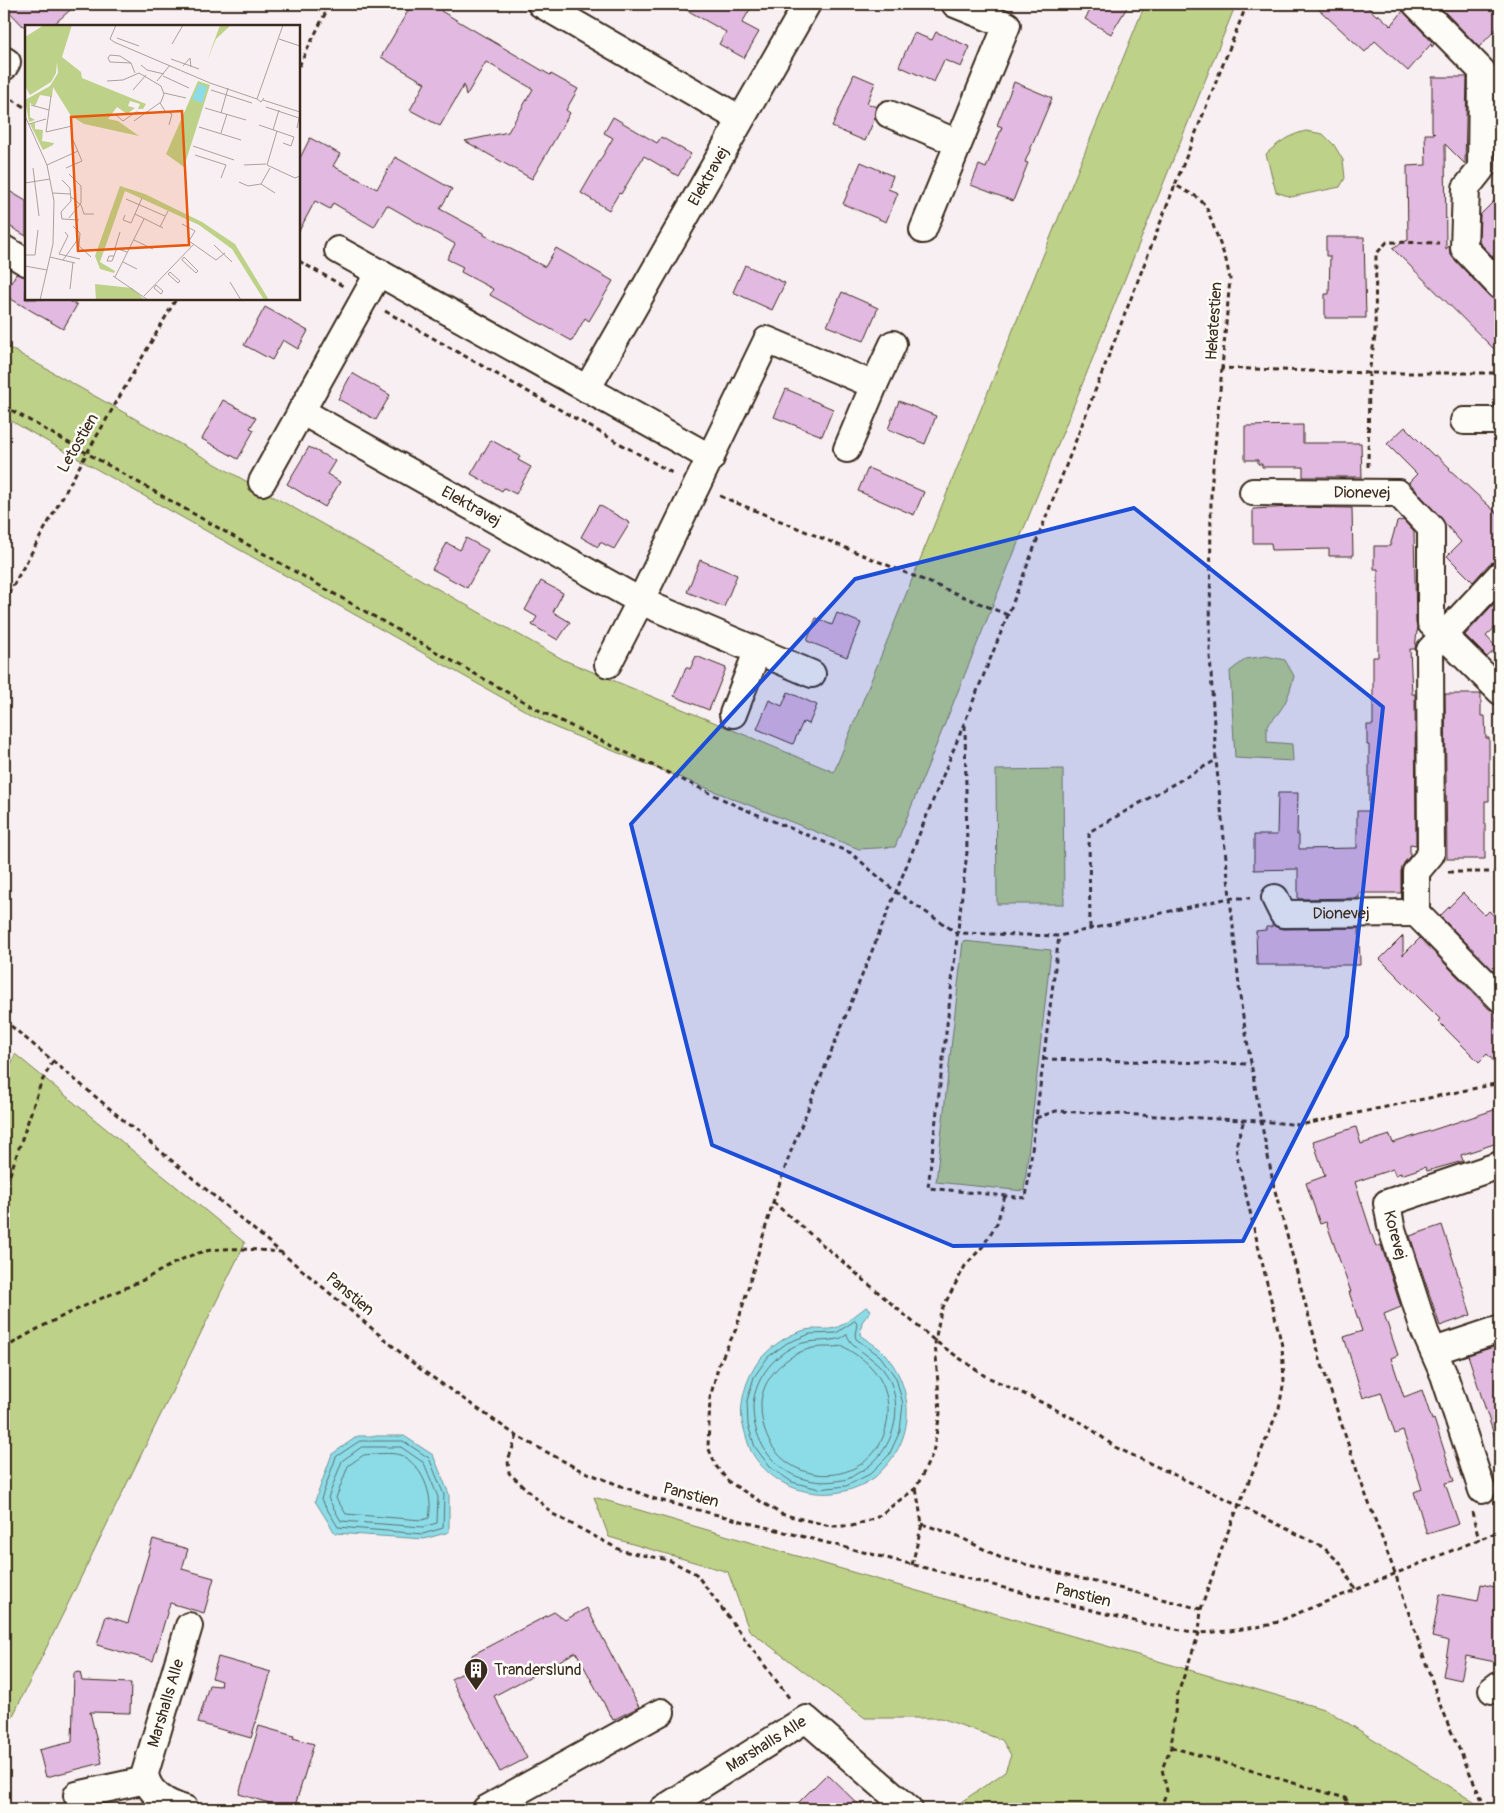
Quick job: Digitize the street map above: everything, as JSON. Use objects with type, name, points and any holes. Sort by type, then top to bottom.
[{"type":"street","points":[[542,4],[740,119]]},
{"type":"street","name":"Elektravej","points":[[587,389],[806,4]]},
{"type":"street","points":[[1416,4],[1500,90]]},
{"type":"street","points":[[923,230],[1007,25],[970,7]]},
{"type":"street","points":[[4,60],[7,62],[4,67]]},
{"type":"street","points":[[1481,169],[1482,71]]},
{"type":"street","points":[[889,114],[958,143]]},
{"type":"street","points":[[1500,149],[1466,188],[1464,243],[1464,248],[1500,286]]},
{"type":"street","points":[[4,249],[25,261]]},
{"type":"street","points":[[338,250],[711,458]]},
{"type":"street","points":[[262,482],[379,272]]},
{"type":"street","points":[[608,664],[711,458],[767,340],[874,385]]},
{"type":"street","points":[[847,449],[893,344]]},
{"type":"street","name":"Elektravej","points":[[302,411],[640,602],[812,674]]},
{"type":"street","points":[[1464,421],[1500,421]]},
{"type":"street","name":"Dionevej","points":[[1253,492],[1398,493],[1431,528],[1431,623],[1500,691]]},
{"type":"street","points":[[1500,575],[1430,650],[1431,854],[1416,872],[1416,913],[1500,998]]},
{"type":"street","points":[[734,714],[757,652]]},
{"type":"street","name":"Dionevej","points":[[1275,898],[1283,914],[1416,913]]},
{"type":"street","name":"Korevej","points":[[1482,1490],[1444,1375],[1425,1332],[1394,1235],[1386,1203],[1500,1165]]},
{"type":"street","points":[[1434,1351],[1500,1329]]},
{"type":"street","name":"Marshalls Alle","points":[[146,1780],[145,1772],[188,1626]]},
{"type":"street","points":[[498,1808],[661,1712]]},
{"type":"street","name":"Marshalls Alle","points":[[663,1809],[806,1719],[909,1809]]},
{"type":"street","points":[[77,1795],[146,1780],[150,1788],[168,1804],[185,1809]]},
{"type":"path","points":[[300,64],[330,4]]},
{"type":"path","points":[[1005,1196],[997,1223],[983,1246],[965,1266],[941,1311],[934,1341],[940,1414],[933,1453],[916,1488],[876,1518],[852,1526],[830,1526],[781,1514],[729,1482],[716,1466],[708,1447],[710,1398],[719,1364],[736,1329],[773,1202],[791,1151],[1008,615],[1247,4]]},
{"type":"path","points":[[4,95],[25,107]]},
{"type":"path","name":"Hekatestien","points":[[1175,185],[1198,196],[1206,206],[1226,260],[1230,278],[1222,368],[1369,373],[1500,373]]},
{"type":"path","points":[[1368,493],[1369,373],[1375,336],[1376,254],[1387,242],[1464,243]]},
{"type":"path","name":"Letostien","points":[[4,602],[175,300]]},
{"type":"path","points":[[1222,368],[1211,490],[1210,655],[1216,760],[1229,898],[1241,1005],[1261,1121],[1274,1187],[1321,1362],[1358,1474],[1395,1573],[1443,1713],[1486,1809]]},
{"type":"path","points":[[4,406],[542,712],[739,807],[851,853],[896,892],[957,933],[1059,936],[1229,898]]},
{"type":"path","points":[[965,722],[967,852],[928,1188],[1026,1198],[1059,936]]},
{"type":"path","points":[[1090,929],[1089,832],[1216,760]]},
{"type":"path","points":[[1416,872],[1500,872]]},
{"type":"path","name":"Panstien","points":[[4,1020],[419,1368],[517,1436],[580,1470],[656,1499],[1146,1624],[1199,1632],[1229,1631],[1269,1625],[1500,1531]]},
{"type":"path","points":[[1044,1059],[1251,1064]]},
{"type":"path","points":[[4,1192],[41,1083],[53,1061]]},
{"type":"path","points":[[1036,1118],[1056,1111],[1244,1120],[1300,1125],[1500,1083]]},
{"type":"path","points":[[1160,1809],[1167,1791],[1162,1770],[1171,1747],[1177,1696],[1199,1632],[1201,1609],[1225,1539],[1279,1408],[1284,1381],[1282,1346],[1238,1161],[1236,1146],[1244,1120]]},
{"type":"path","points":[[773,1202],[934,1341],[985,1376],[1086,1425],[1115,1447],[1323,1547],[1340,1563],[1356,1589]]},
{"type":"path","points":[[4,1349],[20,1338],[82,1307],[183,1260],[209,1250],[237,1248],[281,1252]]},
{"type":"path","points":[[517,1436],[508,1460],[509,1473],[553,1514],[622,1551],[669,1560],[696,1574],[806,1719]]},
{"type":"path","points":[[912,1565],[922,1524],[916,1488]]},
{"type":"path","points":[[922,1524],[956,1535],[1001,1558],[1201,1609]]},
{"type":"path","points":[[1171,1747],[1344,1798],[1354,1809]]},
{"type":"highlighted area","points":[[1134,508],[1383,707],[1347,1036],[1243,1241],[953,1246],[712,1145],[631,824],[855,579]]},
{"type":"green space","points":[[1145,4],[1236,4],[895,847],[859,849],[556,728],[4,417],[4,345],[564,660],[834,772]]},
{"type":"green space","points":[[1306,131],[1323,134],[1334,145],[1343,160],[1345,178],[1340,187],[1291,197],[1276,192],[1266,154],[1285,140]]},
{"type":"green space","points":[[1266,656],[1285,660],[1294,676],[1285,703],[1267,726],[1267,742],[1292,744],[1293,761],[1235,758],[1230,671],[1246,659]]},
{"type":"green space","points":[[1063,769],[1064,904],[997,904],[996,770]]},
{"type":"green space","points":[[963,941],[1051,950],[1024,1191],[936,1182]]},
{"type":"green space","points":[[15,1054],[245,1243],[4,1734],[4,1084]]},
{"type":"green space","points":[[594,1497],[1327,1710],[1485,1809],[959,1809],[961,1802],[1005,1772],[1011,1755],[1002,1740],[941,1718],[865,1718],[749,1630],[728,1572],[609,1537]]},
{"type":"water","points":[[866,1307],[871,1310],[862,1322],[860,1335],[879,1348],[894,1366],[906,1396],[906,1427],[901,1442],[894,1456],[878,1474],[856,1487],[840,1492],[822,1493],[789,1486],[761,1466],[751,1451],[742,1420],[743,1399],[749,1378],[760,1360],[781,1341],[793,1334],[806,1330],[838,1327]]},
{"type":"water","points":[[358,1436],[404,1436],[433,1455],[449,1494],[449,1532],[424,1539],[335,1533],[315,1501],[332,1454]]},
{"type":"building","points":[[4,4],[77,4],[53,25],[25,26]]},
{"type":"building","points":[[412,4],[445,4],[441,11],[550,75],[578,89],[566,110],[570,113],[532,179],[465,141],[508,132],[533,89],[486,62],[466,96],[464,85],[440,126],[410,110],[425,83],[381,57]]},
{"type":"building","points":[[676,4],[753,4],[742,23],[759,32],[744,58],[719,44],[726,32]]},
{"type":"building","points":[[1094,4],[1129,4],[1111,34],[1085,19]]},
{"type":"building","points":[[1313,4],[1364,4],[1391,26],[1403,11],[1434,44],[1432,47],[1431,44],[1408,71],[1375,41],[1365,52]]},
{"type":"building","points":[[1437,4],[1492,4],[1500,12],[1500,25],[1479,47]]},
{"type":"building","points":[[936,32],[970,47],[961,67],[944,60],[934,82],[899,66],[914,33],[932,40]]},
{"type":"building","points":[[854,74],[875,83],[867,103],[876,107],[875,118],[865,141],[832,127]]},
{"type":"building","points":[[1432,77],[1467,77],[1465,164],[1445,144],[1446,249],[1449,246],[1453,258],[1489,296],[1500,301],[1500,355],[1392,248],[1408,240],[1407,166],[1426,165],[1425,134],[1435,134],[1432,131]]},
{"type":"building","points":[[1014,82],[1052,98],[1025,162],[1028,163],[1013,201],[971,185],[979,165],[986,168],[1002,127],[997,125]]},
{"type":"building","points":[[613,117],[657,143],[661,137],[691,154],[678,176],[644,156],[609,210],[581,193],[613,138],[604,133]]},
{"type":"building","points":[[310,138],[340,154],[333,166],[377,189],[395,157],[452,189],[440,209],[484,233],[484,235],[545,267],[556,248],[613,281],[589,321],[585,318],[572,341],[490,295],[493,289],[461,272],[463,267],[447,259],[455,244],[387,205],[374,227],[333,203],[330,209],[315,201],[300,229],[300,158]]},
{"type":"building","points":[[861,162],[893,176],[888,189],[898,193],[886,222],[843,204]]},
{"type":"building","points":[[4,188],[25,200],[25,235],[4,223]]},
{"type":"building","points":[[1500,195],[1500,264],[1479,242],[1480,215]]},
{"type":"building","points":[[1326,237],[1364,237],[1366,318],[1325,318],[1325,294],[1329,294],[1330,256],[1326,256]]},
{"type":"building","points":[[745,265],[785,283],[772,310],[733,292]]},
{"type":"building","points":[[16,274],[25,277],[25,300],[68,300],[77,305],[63,329],[4,295]]},
{"type":"building","points":[[842,292],[878,308],[864,341],[827,326]]},
{"type":"building","points":[[265,307],[308,331],[298,349],[283,340],[272,360],[244,345]]},
{"type":"building","points":[[352,373],[390,395],[376,420],[338,399]]},
{"type":"building","points":[[786,389],[833,409],[822,436],[774,417]]},
{"type":"building","points":[[223,400],[256,418],[250,428],[254,430],[238,459],[202,439]]},
{"type":"building","points":[[899,401],[936,416],[925,444],[888,429]]},
{"type":"building","points":[[1303,425],[1303,443],[1361,443],[1362,477],[1303,477],[1303,467],[1262,467],[1262,464],[1258,464],[1258,460],[1245,460],[1245,426]]},
{"type":"building","points":[[1405,427],[1500,516],[1500,560],[1489,564],[1473,582],[1447,556],[1461,542],[1409,482],[1417,474],[1387,444]]},
{"type":"building","points":[[491,440],[520,456],[518,460],[531,467],[516,494],[504,488],[502,491],[471,474]]},
{"type":"building","points":[[309,447],[335,461],[327,474],[340,482],[325,507],[287,484]]},
{"type":"building","points":[[868,468],[924,492],[914,515],[858,491]]},
{"type":"building","points":[[599,505],[630,523],[614,549],[600,542],[598,547],[581,537]]},
{"type":"building","points":[[1292,507],[1352,508],[1353,556],[1329,556],[1329,549],[1272,550],[1271,543],[1253,543],[1253,509]]},
{"type":"building","points":[[1403,520],[1414,532],[1416,623],[1418,631],[1415,649],[1410,649],[1412,694],[1415,694],[1416,845],[1410,844],[1410,856],[1404,863],[1401,871],[1401,893],[1359,893],[1359,898],[1298,899],[1298,869],[1254,870],[1254,835],[1277,835],[1278,793],[1298,793],[1297,835],[1299,835],[1299,849],[1357,848],[1357,811],[1369,811],[1369,745],[1367,745],[1367,725],[1373,725],[1373,657],[1378,657],[1378,569],[1374,569],[1374,546],[1390,546],[1397,522]]},
{"type":"building","points":[[466,538],[488,550],[467,588],[432,569],[447,543],[460,550]]},
{"type":"building","points":[[700,560],[737,575],[724,607],[687,592]]},
{"type":"building","points":[[541,581],[563,593],[553,612],[570,622],[558,640],[532,625],[537,617],[525,610]]},
{"type":"building","points":[[1500,597],[1500,623],[1486,636],[1497,648],[1487,657],[1465,635]]},
{"type":"building","points":[[837,613],[861,623],[847,657],[807,641],[816,618],[832,625]]},
{"type":"building","points":[[696,656],[726,668],[709,710],[674,696],[686,667],[690,669]]},
{"type":"building","points":[[788,692],[817,705],[809,724],[803,722],[793,744],[757,729],[769,700],[782,706]]},
{"type":"building","points":[[1445,694],[1481,694],[1481,716],[1485,716],[1486,738],[1489,738],[1489,801],[1485,801],[1485,859],[1447,859]]},
{"type":"building","points":[[1463,893],[1485,915],[1489,911],[1500,921],[1500,977],[1440,916]]},
{"type":"building","points":[[1272,924],[1283,929],[1359,928],[1360,965],[1257,965],[1256,931],[1266,930],[1266,927],[1272,927]]},
{"type":"building","points":[[1403,936],[1403,955],[1420,938],[1489,1009],[1500,1013],[1495,1020],[1500,1025],[1500,1068],[1487,1054],[1479,1062],[1438,1021],[1440,1019],[1380,959]]},
{"type":"building","points":[[1500,1108],[1500,1142],[1461,1155],[1463,1161],[1427,1171],[1425,1167],[1401,1175],[1401,1173],[1395,1175],[1393,1169],[1355,1182],[1376,1247],[1381,1245],[1401,1307],[1384,1314],[1398,1355],[1391,1358],[1404,1397],[1422,1390],[1432,1420],[1434,1419],[1454,1481],[1445,1483],[1459,1524],[1427,1534],[1414,1492],[1422,1489],[1403,1431],[1395,1434],[1381,1392],[1363,1398],[1344,1337],[1362,1331],[1349,1292],[1351,1292],[1326,1222],[1320,1224],[1306,1183],[1325,1176],[1313,1141],[1356,1127],[1361,1144],[1390,1135],[1393,1143]]},
{"type":"building","points":[[1442,1225],[1471,1315],[1440,1326],[1410,1236]]},
{"type":"building","points":[[1500,1345],[1500,1440],[1496,1441],[1468,1355]]},
{"type":"building","points":[[153,1539],[188,1549],[182,1569],[214,1578],[204,1613],[170,1603],[153,1661],[97,1645],[106,1616],[128,1623]]},
{"type":"building","points":[[1481,1584],[1500,1588],[1500,1663],[1466,1656],[1461,1680],[1443,1676],[1449,1641],[1432,1637],[1440,1594],[1478,1601]]},
{"type":"building","name":"Tranderslund","points":[[587,1608],[639,1707],[613,1720],[576,1652],[494,1696],[527,1758],[500,1772],[451,1679],[473,1668],[472,1655],[554,1612],[565,1620]]},
{"type":"building","points":[[218,1657],[271,1672],[251,1738],[198,1723],[209,1685],[220,1686],[221,1681],[212,1678]]},
{"type":"building","points":[[80,1672],[82,1681],[131,1683],[130,1713],[90,1712],[102,1763],[46,1777],[39,1750],[72,1742],[74,1673]]},
{"type":"building","points":[[259,1726],[314,1744],[294,1809],[239,1794]]},
{"type":"building","points":[[827,1774],[863,1809],[792,1809]]},
{"type":"place","name":"Tranderslund","points":[[476,1691]]}]
